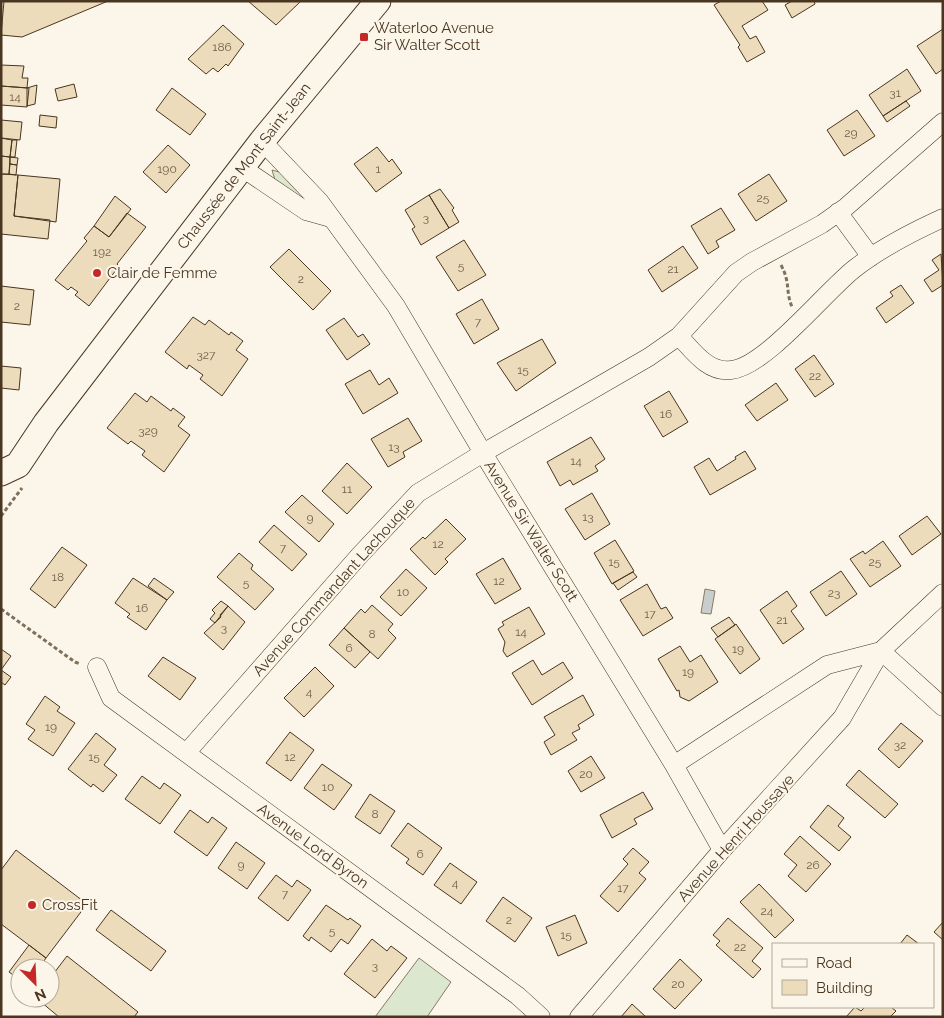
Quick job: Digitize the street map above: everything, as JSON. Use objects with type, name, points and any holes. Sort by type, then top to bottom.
[{"type":"street","name":"Chaussée de Mont Saint-Jean","points":[[1,473],[18,465],[241,168],[378,1]]},
{"type":"street","name":"Avenue Commandant Lachouque","points":[[187,752],[418,493],[483,452],[649,357],[679,336],[736,273],[838,212],[879,180],[943,122]]},
{"type":"street","name":"Avenue Sir Walter Scott","points":[[262,141],[320,202],[358,251],[396,306],[674,765],[722,850]]},
{"type":"street","points":[[241,168],[306,211],[331,218]]},
{"type":"street","points":[[838,212],[871,257]]},
{"type":"street","points":[[679,336],[709,365],[731,370],[746,367],[801,319],[833,287],[871,257],[902,238],[943,218]]},
{"type":"street","name":"Avenue Henri Houssaye","points":[[579,1017],[722,850],[842,718],[881,651],[943,593]]},
{"type":"street","points":[[881,651],[943,707]]},
{"type":"street","name":"Avenue Henri Houssaye","points":[[674,765],[826,665],[881,651]]},
{"type":"street","name":"Avenue Lord Byron","points":[[97,667],[111,698],[518,996],[541,1017]]},
{"type":"path","points":[[773,250],[788,279],[790,302],[801,319]]},
{"type":"path","points":[[1,609],[75,662],[97,667]]},
{"type":"green space","points":[[272,170],[283,173],[314,207],[275,180]]},
{"type":"green space","points":[[419,958],[451,982],[427,1017],[375,1017]]},
{"type":"shaded area","points":[[705,589],[715,591],[711,614],[701,613]]},
{"type":"building","points":[[4,1],[108,1],[22,37],[1,35]]},
{"type":"building","points":[[248,1],[300,1],[300,2],[276,25]]},
{"type":"building","points":[[721,1],[762,1],[768,10],[742,26],[750,39],[756,36],[765,52],[747,62],[738,47],[740,45],[714,5]]},
{"type":"building","points":[[792,1],[814,1],[815,4],[792,18],[785,5]]},
{"type":"building","points":[[223,25],[244,44],[228,66],[226,64],[218,72],[213,68],[206,74],[188,59]]},
{"type":"building","points":[[943,29],[943,69],[936,74],[917,46]]},
{"type":"building","points":[[1,65],[24,66],[22,78],[28,78],[27,88],[1,86]]},
{"type":"building","points":[[907,69],[921,91],[883,116],[869,95]]},
{"type":"building","points":[[74,84],[77,97],[58,101],[55,89]]},
{"type":"building","points":[[37,85],[35,104],[27,106],[27,88]]},
{"type":"building","points":[[1,86],[29,88],[27,107],[1,105]]},
{"type":"building","points":[[172,88],[206,114],[190,135],[156,110]]},
{"type":"building","points":[[906,101],[910,106],[887,122],[883,116]]},
{"type":"building","points":[[857,110],[875,136],[844,156],[827,130]]},
{"type":"building","points":[[40,115],[57,117],[56,128],[39,126]]},
{"type":"building","points":[[1,120],[22,122],[20,140],[1,138]]},
{"type":"building","points":[[1,138],[12,140],[10,157],[1,156]]},
{"type":"building","points":[[12,140],[17,140],[15,157],[10,157]]},
{"type":"building","points":[[168,145],[190,165],[166,193],[143,172]]},
{"type":"building","points":[[377,147],[389,162],[392,159],[402,173],[376,192],[354,164]]},
{"type":"building","points":[[1,156],[10,157],[9,174],[1,174]]},
{"type":"building","points":[[10,157],[18,158],[17,165],[10,164]]},
{"type":"building","points":[[10,164],[17,165],[16,175],[9,174]]},
{"type":"building","points":[[1,174],[18,175],[14,216],[50,220],[48,239],[1,234]]},
{"type":"building","points":[[769,174],[787,201],[756,221],[738,194]]},
{"type":"building","points":[[18,175],[60,179],[56,222],[14,216]]},
{"type":"building","points":[[440,189],[454,208],[452,210],[459,222],[449,228],[429,195]]},
{"type":"building","points":[[429,195],[449,228],[421,245],[412,229],[415,227],[405,210]]},
{"type":"building","points":[[115,196],[131,209],[109,237],[94,226]]},
{"type":"building","points":[[721,208],[735,230],[716,241],[719,247],[708,254],[691,226]]},
{"type":"building","points":[[127,213],[146,227],[117,264],[119,266],[89,306],[75,295],[78,292],[71,287],[68,290],[55,280],[87,241],[84,238],[94,226],[109,237]]},
{"type":"building","points":[[464,240],[486,275],[458,291],[436,257]]},
{"type":"building","points":[[683,246],[698,268],[662,292],[648,270]]},
{"type":"building","points":[[289,249],[331,291],[313,310],[270,267]]},
{"type":"building","points":[[941,254],[943,285],[932,292],[924,280],[939,270],[932,260]]},
{"type":"building","points":[[901,285],[914,303],[886,323],[876,308],[893,296],[890,292]]},
{"type":"building","points":[[1,286],[34,290],[30,325],[1,322]]},
{"type":"building","points":[[482,299],[499,329],[474,344],[456,314]]},
{"type":"building","points":[[193,317],[205,325],[209,320],[229,335],[231,332],[243,341],[236,350],[248,359],[222,396],[200,379],[203,375],[189,365],[187,369],[165,352]]},
{"type":"building","points":[[344,318],[358,337],[363,334],[370,344],[347,360],[326,330]]},
{"type":"building","points":[[542,339],[556,363],[516,391],[497,363]]},
{"type":"building","points":[[814,355],[834,384],[815,397],[795,369]]},
{"type":"building","points":[[1,366],[21,368],[19,390],[1,388]]},
{"type":"building","points":[[370,370],[379,385],[389,378],[398,393],[363,414],[345,384]]},
{"type":"building","points":[[776,383],[788,400],[757,421],[745,405]]},
{"type":"building","points":[[669,391],[688,422],[663,437],[644,406]]},
{"type":"building","points":[[135,393],[147,402],[151,396],[171,411],[173,408],[185,417],[178,426],[190,435],[164,472],[142,455],[145,451],[131,441],[128,444],[107,428]]},
{"type":"building","points":[[408,418],[422,441],[403,452],[405,457],[388,467],[371,439]]},
{"type":"building","points":[[591,437],[605,459],[595,466],[598,471],[573,485],[570,480],[560,486],[547,462]]},
{"type":"building","points":[[745,451],[756,469],[710,495],[694,467],[709,458],[717,471]]},
{"type":"building","points":[[347,463],[372,487],[347,514],[322,491]]},
{"type":"building","points":[[592,493],[610,524],[585,540],[565,509]]},
{"type":"building","points":[[302,495],[334,524],[319,542],[285,512]]},
{"type":"building","points":[[927,516],[941,534],[912,555],[899,536]]},
{"type":"building","points":[[446,519],[466,539],[445,559],[448,562],[435,575],[410,549],[423,537],[425,539]]},
{"type":"building","points":[[274,525],[307,554],[292,571],[259,542]]},
{"type":"building","points":[[615,540],[634,571],[612,584],[594,553]]},
{"type":"building","points":[[883,541],[901,566],[870,587],[850,559],[863,551],[865,554]]},
{"type":"building","points":[[62,547],[87,565],[55,608],[30,589]]},
{"type":"building","points":[[239,553],[253,565],[251,569],[274,589],[255,610],[217,577]]},
{"type":"building","points":[[503,558],[521,589],[495,604],[476,574]]},
{"type":"building","points":[[406,569],[427,588],[401,616],[380,597]]},
{"type":"building","points":[[841,571],[857,594],[826,616],[810,592]]},
{"type":"building","points":[[633,572],[637,577],[618,590],[613,583]]},
{"type":"building","points":[[133,578],[167,600],[146,630],[127,617],[130,614],[115,603]]},
{"type":"building","points":[[154,578],[174,592],[167,600],[148,586]]},
{"type":"building","points":[[647,584],[661,609],[666,607],[673,618],[643,636],[620,600]]},
{"type":"building","points":[[787,591],[797,606],[791,611],[804,629],[783,644],[760,610]]},
{"type":"building","points":[[221,601],[228,606],[215,623],[210,619],[215,613],[212,610]]},
{"type":"building","points":[[372,605],[393,624],[388,630],[396,638],[378,659],[344,628],[361,609],[365,613]]},
{"type":"building","points":[[228,606],[245,622],[223,650],[204,633],[221,617],[220,615]]},
{"type":"building","points":[[529,607],[545,634],[507,657],[503,651],[505,642],[498,629],[504,625],[502,622]]},
{"type":"building","points":[[729,617],[735,625],[718,637],[711,628]]},
{"type":"building","points":[[736,624],[760,659],[740,674],[715,639]]},
{"type":"building","points":[[344,628],[370,652],[355,668],[329,645]]},
{"type":"building","points":[[680,646],[690,662],[701,655],[718,682],[689,701],[680,697],[679,690],[677,691],[658,659]]},
{"type":"building","points":[[1,649],[11,656],[1,670]]},
{"type":"building","points":[[163,657],[196,678],[180,700],[148,676]]},
{"type":"building","points":[[533,660],[542,675],[563,662],[573,678],[532,705],[512,673]]},
{"type":"building","points":[[315,667],[334,686],[304,717],[284,698]]},
{"type":"building","points":[[1,670],[11,677],[5,685],[1,682]]},
{"type":"building","points":[[583,695],[594,715],[578,725],[580,729],[572,733],[577,740],[551,755],[544,742],[555,735],[544,717]]},
{"type":"building","points":[[45,696],[60,707],[57,711],[75,723],[53,756],[28,739],[35,730],[26,724]]},
{"type":"building","points":[[901,723],[923,741],[899,768],[878,749]]},
{"type":"building","points":[[290,732],[314,750],[291,781],[266,763]]},
{"type":"building","points":[[96,733],[116,749],[104,765],[117,775],[103,792],[93,784],[91,787],[68,769]]},
{"type":"building","points":[[591,756],[605,778],[581,792],[568,771]]},
{"type":"building","points":[[322,764],[352,785],[334,810],[304,788]]},
{"type":"building","points":[[859,770],[898,804],[885,818],[846,785]]},
{"type":"building","points":[[142,776],[160,789],[164,783],[181,795],[160,824],[125,799]]},
{"type":"building","points":[[643,792],[653,809],[634,819],[637,824],[612,838],[600,815]]},
{"type":"building","points":[[370,794],[395,811],[380,834],[355,817]]},
{"type":"building","points":[[828,805],[844,818],[838,826],[851,837],[839,851],[810,827]]},
{"type":"building","points":[[190,810],[208,823],[212,817],[227,828],[207,856],[174,832]]},
{"type":"building","points":[[408,823],[442,848],[423,875],[406,863],[409,859],[391,846]]},
{"type":"building","points":[[800,836],[831,864],[806,892],[788,876],[797,865],[784,854]]},
{"type":"building","points":[[236,842],[265,863],[247,889],[218,868]]},
{"type":"building","points":[[633,848],[649,862],[639,873],[646,879],[618,912],[600,896],[628,864],[623,859]]},
{"type":"building","points":[[16,850],[87,904],[46,958],[1,924],[1,870]]},
{"type":"building","points":[[450,863],[477,882],[461,904],[434,885]]},
{"type":"building","points":[[276,875],[292,887],[297,880],[311,890],[288,921],[258,898]]},
{"type":"building","points":[[759,884],[794,920],[775,938],[740,902]]},
{"type":"building","points":[[503,897],[532,918],[515,942],[486,921]]},
{"type":"building","points":[[326,905],[348,920],[350,918],[361,926],[348,944],[341,939],[331,952],[311,937],[309,941],[303,936]]},
{"type":"building","points":[[111,910],[166,951],[151,971],[96,930]]},
{"type":"building","points":[[575,915],[587,943],[558,956],[546,927]]},
{"type":"building","points":[[728,918],[763,948],[752,961],[761,969],[753,978],[716,945],[720,941],[713,935]]},
{"type":"building","points":[[943,922],[943,940],[934,932]]},
{"type":"building","points":[[907,935],[918,943],[901,943]]},
{"type":"building","points":[[372,939],[387,951],[391,946],[407,958],[375,998],[344,974]]},
{"type":"building","points":[[29,945],[46,958],[19,958]]},
{"type":"building","points":[[67,956],[138,1012],[134,1017],[59,1017],[48,1008],[60,1008],[60,965]]},
{"type":"building","points":[[680,959],[702,980],[675,1009],[653,989]]},
{"type":"building","points":[[632,1004],[646,1017],[621,1017]]},
{"type":"building","points":[[854,1008],[861,1011],[864,1008],[892,1008],[896,1011],[890,1017],[846,1017]]},
{"type":"place","name":"Waterloo Avenue Sir Walter Scott","points":[[364,37]]},
{"type":"place","name":"Clair de Femme","points":[[97,273]]},
{"type":"place","name":"CrossFit","points":[[32,905]]}]
